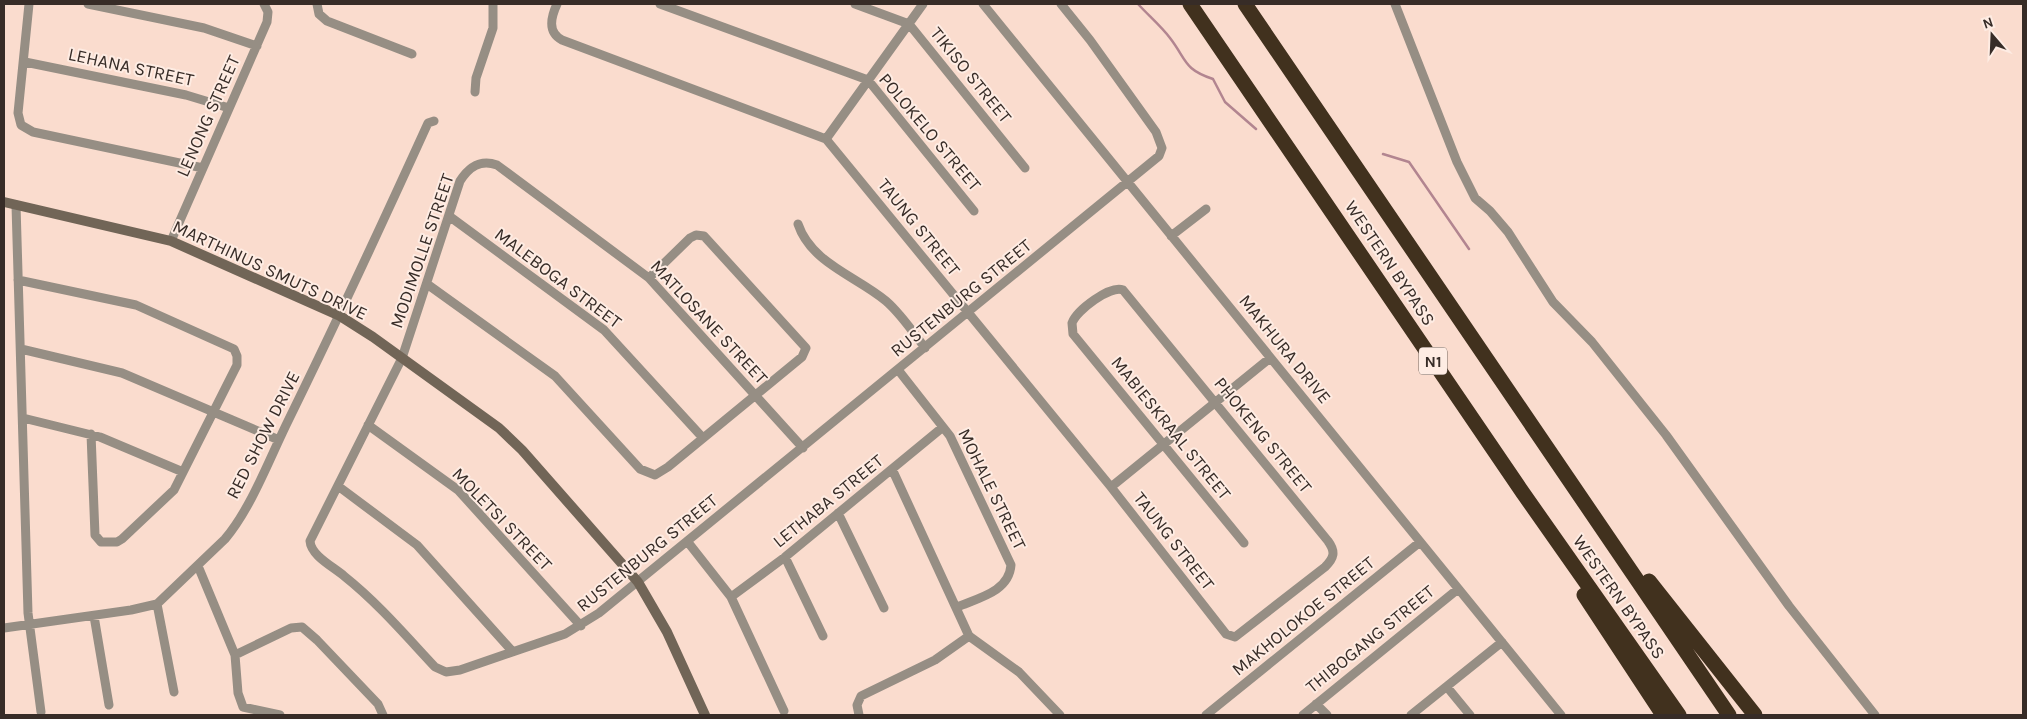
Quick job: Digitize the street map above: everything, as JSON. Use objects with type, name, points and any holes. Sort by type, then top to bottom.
[{"type":"highway","name":"WESTERN BYPASS","points":[[1190,4],[1523,493],[1680,715]]},
{"type":"highway","name":"WESTERN BYPASS","points":[[1245,4],[1730,715]]},
{"type":"highway","points":[[1567,475],[1755,715]]},
{"type":"highway","points":[[1523,493],[1565,566],[1662,715]]},
{"type":"street","points":[[29,4],[25,62],[18,113],[21,125],[26,128],[203,168]]},
{"type":"street","points":[[88,4],[204,28],[257,46]]},
{"type":"street","name":"LENONG STREET","points":[[171,241],[257,46],[268,17],[264,4]]},
{"type":"street","points":[[317,4],[319,14],[327,22],[412,54]]},
{"type":"street","points":[[475,92],[476,78],[493,28],[493,4]]},
{"type":"street","points":[[557,4],[551,22],[554,32],[562,40],[826,139],[923,4]]},
{"type":"street","name":"POLOKELO STREET","points":[[660,4],[868,80],[974,211]]},
{"type":"street","name":"TIKISO STREET","points":[[855,4],[909,24],[1025,168]]},
{"type":"street","name":"MAKHURA DRIVE","points":[[983,4],[1561,715]]},
{"type":"street","name":"RUSTENBURG STREET","points":[[402,358],[310,541],[311,548],[372,600],[435,667],[453,672],[565,634],[581,626],[899,371],[1159,156],[1162,148],[1160,138],[1090,40],[1061,4]]},
{"type":"street","points":[[1395,4],[1457,162],[1475,198],[1490,211],[1508,232],[1553,302],[1592,342],[1666,435],[1789,606],[1875,715]]},
{"type":"street","name":"LEHANA STREET","points":[[25,62],[186,96],[229,108]]},
{"type":"street","name":"RED SHOW DRIVE","points":[[158,604],[232,530],[340,316],[428,123],[434,121]]},
{"type":"street","name":"TAUNG STREET","points":[[826,139],[1111,487],[1226,634]]},
{"type":"street","name":"MODIMOLLE STREET","points":[[402,358],[457,189],[464,175],[474,166],[483,162]]},
{"type":"street","name":"MATLOSANE STREET","points":[[483,162],[497,166],[649,278],[803,448]]},
{"type":"street","name":"MARTHINUS SMUTS DRIVE","points":[[4,202],[171,241],[340,316],[402,358],[510,438],[638,582],[667,632],[704,715]]},
{"type":"street","points":[[16,205],[28,624],[41,712]]},
{"type":"street","points":[[1171,236],[1206,209]]},
{"type":"street","name":"MALEBOGA STREET","points":[[449,216],[604,330],[703,438]]},
{"type":"street","points":[[798,224],[803,238],[810,247],[884,300],[925,348]]},
{"type":"street","points":[[427,284],[554,376],[646,473],[655,475],[660,473],[802,357],[806,351],[806,346],[704,236],[696,234],[690,238],[649,278]]},
{"type":"street","points":[[18,280],[136,305],[234,349],[237,356],[237,365],[171,495],[117,542],[101,542],[94,535],[91,434]]},
{"type":"street","name":"PHOKENG STREET","points":[[1073,334],[1072,323],[1080,311],[1110,290],[1123,290],[1328,540],[1334,553],[1325,567],[1246,630],[1233,637],[1226,634]]},
{"type":"street","name":"MABIESKRAAL STREET","points":[[1073,334],[1244,543]]},
{"type":"street","points":[[21,349],[122,372],[279,440]]},
{"type":"street","points":[[1111,487],[1216,404],[1270,358]]},
{"type":"street","name":"MOHALE STREET","points":[[899,371],[955,445],[1011,565],[1008,577],[1000,588],[957,607]]},
{"type":"street","points":[[23,418],[91,434],[182,472]]},
{"type":"street","name":"MOLETSI STREET","points":[[368,426],[458,490],[581,626]]},
{"type":"street","name":"LETHABA STREET","points":[[731,597],[785,557],[943,427]]},
{"type":"street","points":[[892,469],[969,636],[1019,672],[1060,715]]},
{"type":"street","points":[[338,486],[417,545],[513,652]]},
{"type":"street","points":[[838,513],[884,608]]},
{"type":"street","points":[[688,541],[731,597],[784,712]]},
{"type":"street","name":"MAKHOLOKOE STREET","points":[[1206,715],[1420,542]]},
{"type":"street","points":[[785,557],[823,636]]},
{"type":"street","points":[[198,566],[235,655],[238,693],[243,707],[280,715]]},
{"type":"street","name":"THIBOGANG STREET","points":[[1303,715],[1458,589]]},
{"type":"street","points":[[4,628],[94,616],[158,604],[174,692]]},
{"type":"street","points":[[94,616],[108,706]]},
{"type":"street","points":[[235,655],[291,628],[302,627],[317,640],[378,704],[383,715]]},
{"type":"street","points":[[859,715],[857,705],[862,696],[935,660],[969,636]]},
{"type":"street","points":[[1411,715],[1502,642]]},
{"type":"street","points":[[1447,687],[1470,715]]},
{"type":"street","points":[[1316,704],[1327,715]]},
{"type":"waterway","points":[[1138,4],[1166,34],[1187,63],[1196,71],[1213,79],[1225,102],[1256,129]]},
{"type":"waterway","points":[[1383,154],[1409,162],[1469,249]]}]
